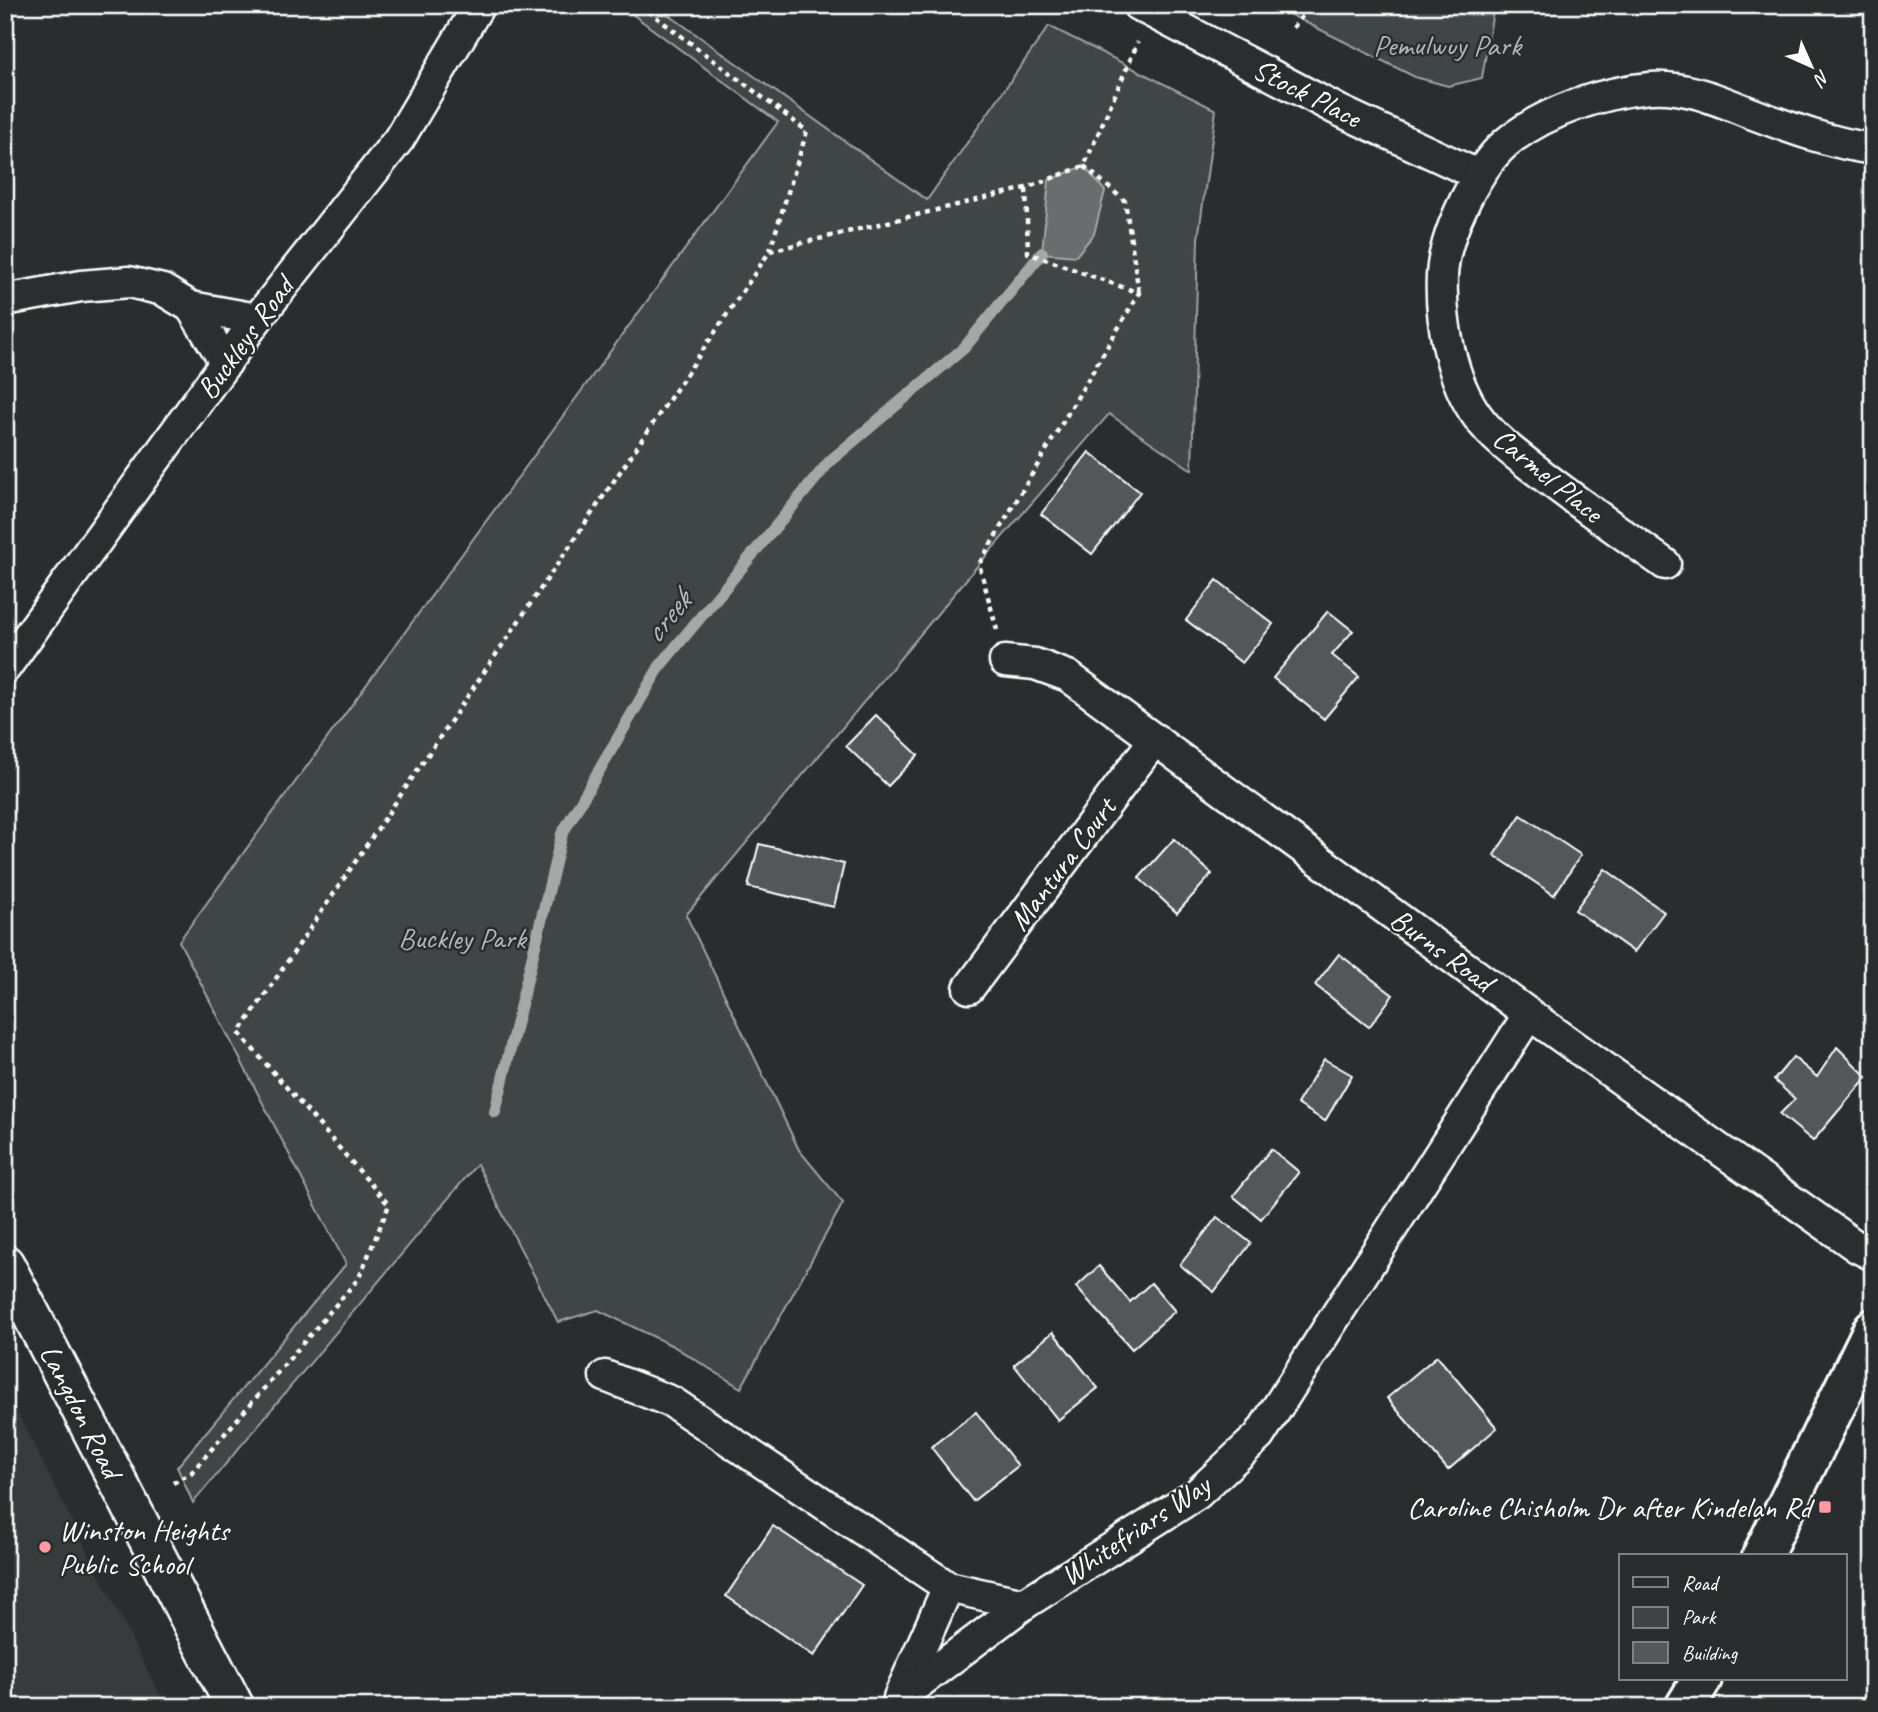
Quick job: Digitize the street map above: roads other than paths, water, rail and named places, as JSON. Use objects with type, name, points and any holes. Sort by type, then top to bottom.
[{"type":"main road","points":[[1763,1554],[1873,1329]]},
{"type":"main road","points":[[1685,1707],[1701,1680]]},
{"type":"street","name":"Buckleys Road","points":[[5,668],[257,319],[399,139],[479,5]]},
{"type":"street","name":"Stock Place","points":[[1145,9],[1338,110],[1478,175]]},
{"type":"street","name":"Carmel Place","points":[[1665,564],[1510,450],[1478,417],[1461,385],[1448,347],[1442,274],[1452,231],[1478,175],[1511,139],[1555,113],[1619,93],[1652,88],[1689,90],[1839,144],[1873,149]]},
{"type":"street","points":[[5,300],[80,286],[128,282],[163,290],[191,307],[257,319]]},
{"type":"street","points":[[191,307],[226,363]]},
{"type":"street","name":"Burns Road","points":[[1005,661],[1035,664],[1068,676],[1529,1014],[1857,1247],[1873,1255]]},
{"type":"street","name":"Mantura Court","points":[[969,988],[1155,739]]},
{"type":"street","name":"Whitefriars Way","points":[[894,1702],[1024,1604],[1197,1494],[1259,1436],[1529,1014]]},
{"type":"street","name":"Langdon Road","points":[[5,1264],[235,1707]]},
{"type":"street","points":[[605,1376],[672,1402],[948,1587],[1024,1604]]},
{"type":"street","points":[[894,1702],[948,1587]]},
{"type":"waterway","name":"creek","points":[[495,1112],[562,834],[660,666],[830,461],[964,348],[1042,253]]},
{"type":"place","name":"Caroline Chisholm Dr after Kindelan Rd","points":[[1825,1507]]},
{"type":"place","name":"Winston Heights Public School","points":[[45,1547]]},
{"type":"park label","name":"Pemulwuy Park","points":[[1447,45]]},
{"type":"park label","name":"Buckley Park","points":[[462,938]]}]
